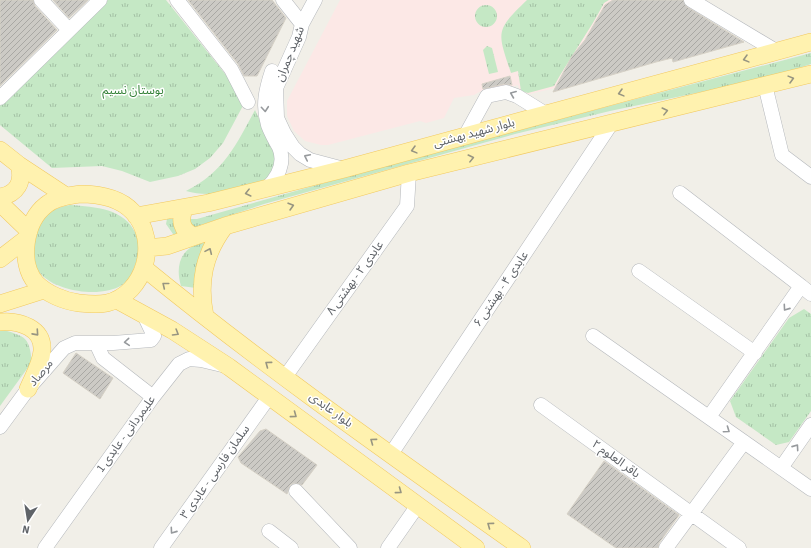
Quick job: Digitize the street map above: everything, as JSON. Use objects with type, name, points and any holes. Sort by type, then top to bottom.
[{"type":"main road","name":"بلوار شهید بهشتی","points":[[136,216],[185,208],[344,168],[811,42]]},
{"type":"main road","name":"بلوار شهید بهشتی","points":[[147,248],[167,246],[225,226],[409,173],[811,74]]},
{"type":"main road","points":[[0,150],[19,165],[66,196]]},
{"type":"main road","points":[[0,197],[9,196],[16,190],[20,182],[21,174],[19,165]]},
{"type":"main road","points":[[87,194],[106,197],[124,204],[136,216],[145,236],[147,248],[144,268],[133,288],[125,296],[106,303],[92,304],[74,302],[60,298],[44,290],[35,282],[30,271],[26,255],[28,235],[36,217],[46,205],[66,196],[87,194]]},
{"type":"main road","points":[[0,203],[28,235]]},
{"type":"main road","points":[[185,208],[181,221],[188,234],[194,236]]},
{"type":"main road","points":[[205,316],[201,290],[203,268],[208,253],[225,226]]},
{"type":"main road","points":[[0,259],[28,235]]},
{"type":"main road","name":"بلوار عابدی","points":[[144,268],[285,377],[522,548]]},
{"type":"main road","points":[[0,304],[44,290]]},
{"type":"main road","points":[[117,300],[178,334],[229,367],[476,548]]},
{"type":"main road","points":[[0,322],[9,321],[33,328],[41,338],[42,350],[40,360],[28,389]]},
{"type":"street","points":[[41,0],[69,30]]},
{"type":"street","points":[[0,98],[100,0]]},
{"type":"street","points":[[177,0],[231,70],[248,102]]},
{"type":"street","points":[[266,188],[279,172],[281,156],[280,148],[268,126],[264,98],[272,72],[279,57],[294,32],[302,24],[283,0]]},
{"type":"street","name":"شهید چمران","points":[[315,0],[302,24],[299,37],[276,88],[277,118],[284,133],[293,147],[300,154],[310,160],[344,168]]},
{"type":"street","points":[[691,0],[776,51]]},
{"type":"street","points":[[765,86],[782,155],[811,177]]},
{"type":"street","points":[[464,136],[487,96],[506,92],[517,96],[546,114]]},
{"type":"street","name":"عابدی ۴ - بهشتی ۶","points":[[392,454],[611,124]]},
{"type":"street","name":"عابدی ۲ - بهشتی ۸","points":[[285,377],[407,206],[409,173]]},
{"type":"street","points":[[680,193],[806,290],[755,353],[709,418]]},
{"type":"street","points":[[639,271],[755,353]]},
{"type":"street","name":"مرصاد","points":[[0,427],[28,389],[64,348],[76,343],[151,340],[154,336],[153,331],[144,315]]},
{"type":"street","points":[[594,336],[811,489]]},
{"type":"street","points":[[96,343],[103,358],[153,397]]},
{"type":"street","name":"علیمردانی - عابدی 1","points":[[46,548],[153,397],[179,364],[189,359],[201,360],[229,367]]},
{"type":"street","name":"سلمان فارسی - عابدی ۳","points":[[161,548],[269,396]]},
{"type":"street","name":"باقر العلوم ۲","points":[[541,405],[739,548]]},
{"type":"street","points":[[781,468],[811,425]]},
{"type":"street","points":[[666,548],[744,442]]},
{"type":"street","points":[[296,491],[350,548]]},
{"type":"street","points":[[388,548],[418,505]]},
{"type":"street","points":[[269,531],[291,548]]},
{"type":"shaded area","points":[[340,0],[613,0],[605,5],[585,40],[572,56],[555,88],[526,95],[520,93],[518,85],[493,92],[483,90],[474,95],[454,98],[444,118],[426,123],[420,121],[328,145],[321,145],[305,141],[294,131],[287,116],[287,101]]},
{"type":"green space","name":"بوستان نسیم","points":[[108,0],[166,0],[246,100],[223,143],[210,158],[195,169],[178,176],[150,182],[122,171],[102,166],[52,168],[0,125],[0,106]]},
{"type":"green space","points":[[527,0],[609,0],[604,3],[554,86],[528,93],[521,91],[518,71],[511,73],[501,40],[504,26]]},
{"type":"green space","points":[[486,5],[494,8],[497,16],[494,24],[486,27],[478,24],[475,16],[478,8]]},
{"type":"green space","points":[[487,46],[492,48],[498,72],[489,74],[483,50]]},
{"type":"green space","points":[[811,53],[811,64],[784,73],[610,111],[515,134],[264,204],[198,226],[180,234],[173,234],[166,224],[167,219],[197,219],[416,157]]},
{"type":"green space","points":[[255,110],[276,155],[271,176],[252,185],[230,192],[207,194],[186,191],[199,184],[220,166],[242,135]]},
{"type":"green space","points":[[70,205],[108,210],[117,214],[131,225],[136,234],[140,247],[138,257],[131,274],[128,280],[122,285],[103,291],[80,291],[58,286],[49,281],[39,272],[33,261],[30,244],[48,213]]},
{"type":"green space","points":[[208,242],[196,288],[181,286],[179,270],[182,256],[192,246]]},
{"type":"green space","points":[[804,309],[811,314],[811,411],[789,442],[776,445],[736,417],[730,401],[789,318]]},
{"type":"green space","points":[[4,330],[17,334],[25,339],[28,343],[32,362],[0,406],[0,331]]},
{"type":"building","points":[[0,0],[33,0],[35,6],[57,30],[0,86]]},
{"type":"building","points":[[53,0],[88,0],[69,18]]},
{"type":"building","points":[[188,0],[272,0],[286,18],[257,76],[244,76],[238,64]]},
{"type":"building","points":[[613,0],[683,0],[687,7],[744,42],[673,62],[672,58],[656,62],[553,92],[572,56],[585,40],[605,5]]},
{"type":"building","points":[[510,76],[512,85],[504,84],[483,89],[482,84]]},
{"type":"building","points":[[76,353],[113,378],[100,399],[63,373]]},
{"type":"building","points":[[266,429],[317,465],[302,485],[294,483],[290,485],[287,494],[241,463],[238,457],[260,431]]},
{"type":"building","points":[[604,461],[679,515],[659,543],[658,548],[616,548],[567,514]]}]
